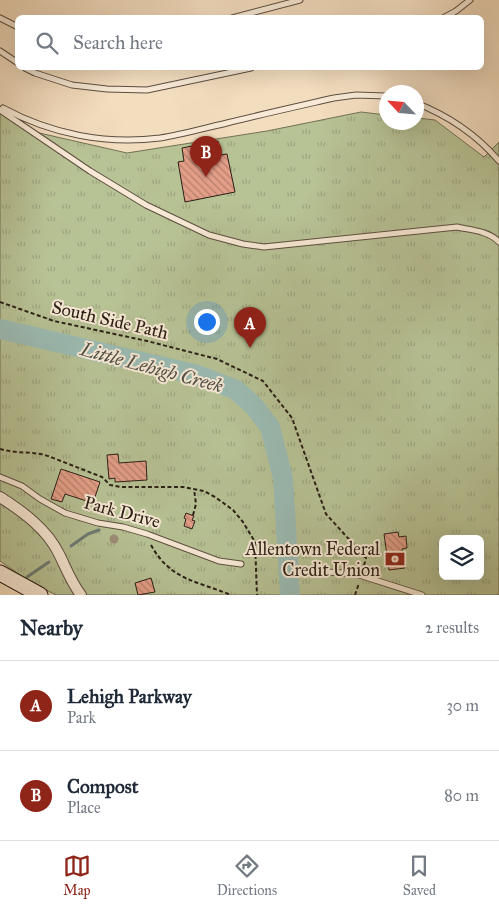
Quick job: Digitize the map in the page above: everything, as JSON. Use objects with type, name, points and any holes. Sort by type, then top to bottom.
[{"type":"main road","points":[[0,573],[40,595]]},
{"type":"street","points":[[0,497],[16,507],[44,532],[58,552],[65,570],[81,595]]},
{"type":"lane","points":[[243,15],[300,0]]},
{"type":"lane","points":[[449,15],[470,0]]},
{"type":"lane","points":[[0,18],[15,26]]},
{"type":"lane","points":[[0,51],[15,61]]},
{"type":"lane","points":[[29,70],[72,85],[107,89],[147,90],[242,70]]},
{"type":"lane","points":[[0,108],[59,131],[99,139],[131,140],[160,138],[334,98],[356,95],[379,96]]},
{"type":"lane","points":[[424,106],[457,122],[499,161]]},
{"type":"lane","points":[[0,108],[90,171],[146,205],[209,235],[243,244],[264,247],[457,227],[478,231],[495,238],[499,242]]},
{"type":"lane","name":"Park Drive","points":[[0,477],[22,486],[65,513],[98,523],[124,527],[218,560],[240,564]]},
{"type":"lane","points":[[328,572],[361,575],[422,595]]},
{"type":"path","name":"South Side Path","points":[[0,302],[54,321],[147,341],[217,359],[263,381],[292,418],[326,514],[366,558],[355,595]]},
{"type":"path","points":[[0,449],[14,453],[40,453],[102,477],[110,485],[121,487],[183,487],[204,491],[215,497],[233,510],[255,542],[257,595]]},
{"type":"path","points":[[193,516],[196,504],[194,489]]},
{"type":"path","points":[[147,534],[152,547],[180,576],[231,595]]},
{"type":"green space","points":[[361,112],[379,114],[379,130],[424,130],[424,119],[435,120],[484,157],[499,142],[499,595],[56,595],[30,582],[0,561],[0,113],[35,132],[127,153],[267,131]]},
{"type":"building","points":[[218,141],[221,155],[227,154],[235,192],[185,202],[178,162],[184,161],[182,148]]},
{"type":"building","points":[[118,454],[119,463],[146,461],[147,480],[115,482],[115,478],[109,479],[107,455]]},
{"type":"building","points":[[61,469],[100,482],[93,503],[65,494],[62,502],[51,499]]},
{"type":"building","points":[[186,513],[194,516],[192,520],[195,521],[192,529],[184,526]]},
{"type":"building","name":"Allentown Federal Credit Union","points":[[398,532],[399,537],[406,536],[407,548],[402,549],[405,568],[389,570],[384,534]]},
{"type":"building","points":[[151,578],[155,592],[138,595],[135,583]]},
{"type":"waterway","name":"Little Lehigh Creek","points":[[0,329],[198,375],[236,390],[254,406],[270,427],[283,478],[290,595]]},
{"type":"waterway","points":[[71,546],[88,534],[99,530]]},
{"type":"waterway","points":[[27,577],[49,562]]},
{"type":"place","name":"Compost","points":[[206,177]]},
{"type":"place","name":"Lehigh Parkway","points":[[250,348]]},
{"type":"place","name":"Allentown Federal Credit Union","points":[[395,559]]}]
